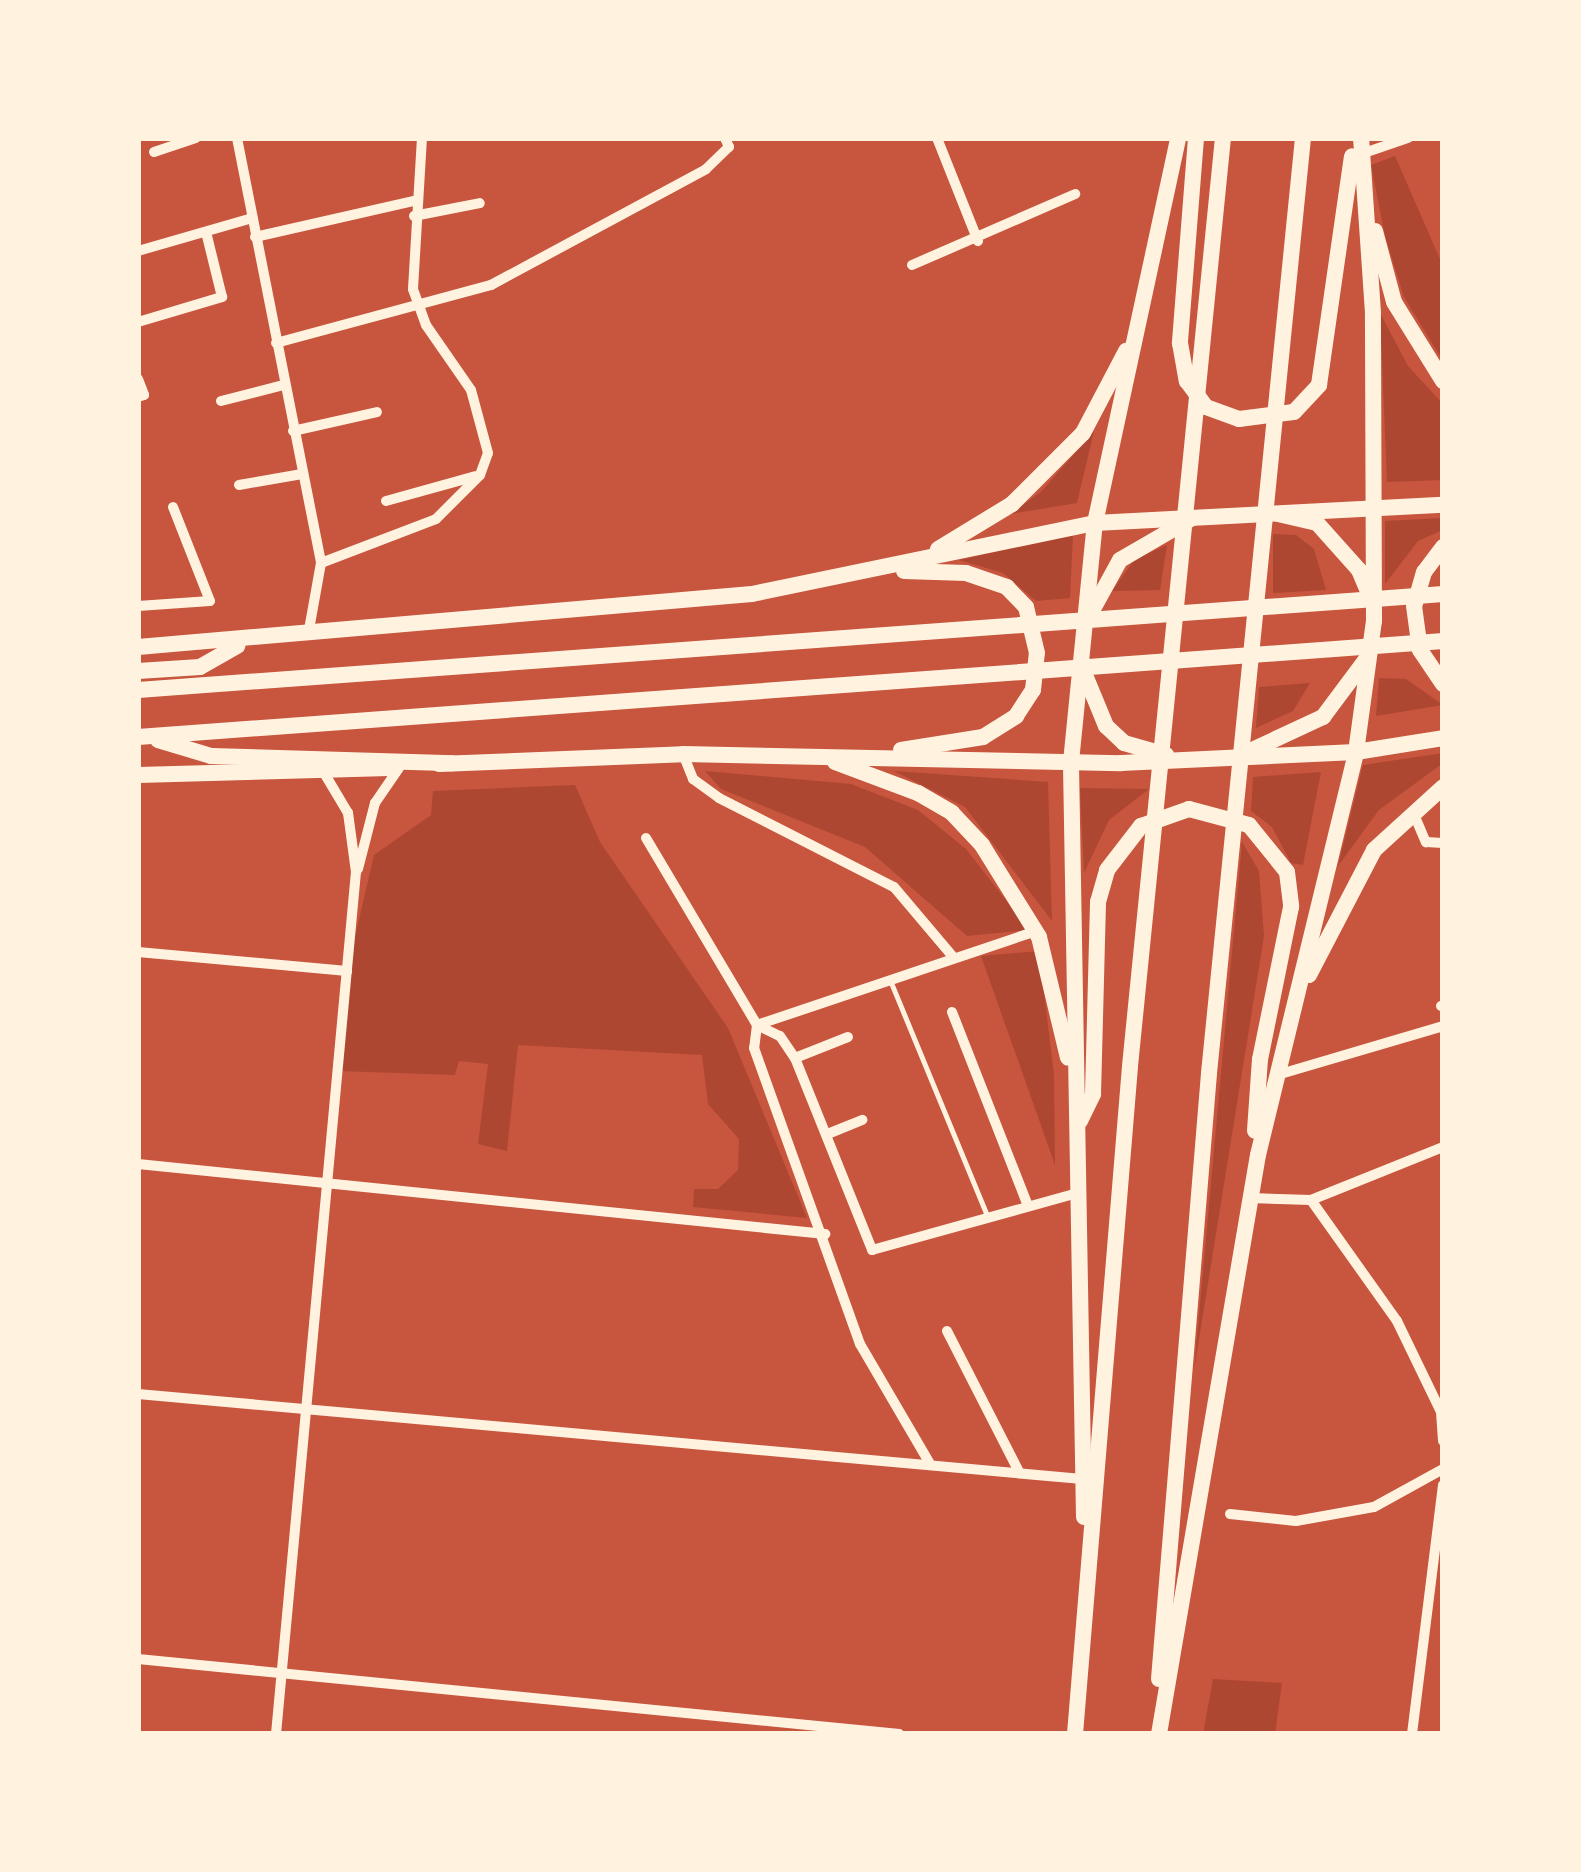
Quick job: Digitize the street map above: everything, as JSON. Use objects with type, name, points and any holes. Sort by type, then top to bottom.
[{"type":"main road","points":[[1072,1068],[1071,762],[1095,523],[1178,138]]},
{"type":"main road","points":[[1196,138],[1180,344],[1186,381],[1206,407],[1261,419],[1294,412],[1319,385],[1359,149]]},
{"type":"main road","points":[[1075,1734],[1223,138]]},
{"type":"main road","points":[[1157,1734],[1209,1073],[1303,138]]},
{"type":"main road","points":[[1359,149],[1394,302],[1443,381]]},
{"type":"main road","points":[[1157,1734],[1250,1198],[1356,752],[1370,654],[1377,505],[1359,149]]},
{"type":"main road","points":[[887,570],[981,525],[1068,448],[1106,400],[1144,310]]},
{"type":"main road","points":[[138,647],[307,638],[752,594],[887,570],[1095,523],[1341,505],[1443,505]]},
{"type":"main road","points":[[1260,510],[1317,523],[1359,570],[1375,608]]},
{"type":"main road","points":[[1087,624],[1103,586],[1141,543],[1201,514]]},
{"type":"main road","points":[[1443,548],[1424,572],[1414,606],[1420,650],[1443,684]]},
{"type":"main road","points":[[823,757],[983,737],[1016,716],[1033,691],[1037,653],[1026,607],[1007,587],[967,574],[887,570]]},
{"type":"main road","points":[[138,690],[1443,594]]},
{"type":"main road","points":[[142,736],[1443,641]]},
{"type":"main road","points":[[138,671],[200,668],[243,642]]},
{"type":"main road","points":[[1233,758],[1292,736],[1323,717],[1370,654]]},
{"type":"main road","points":[[1083,668],[1094,705],[1124,743],[1196,760]]},
{"type":"main road","points":[[142,736],[211,756],[453,763]]},
{"type":"main road","points":[[138,776],[682,754],[1120,763],[1356,752],[1443,738]]},
{"type":"main road","points":[[823,757],[952,813],[1015,890],[1036,931],[1072,1068],[1080,1121],[1087,1596]]},
{"type":"main road","points":[[1290,1020],[1338,907],[1374,850],[1443,787]]},
{"type":"main road","points":[[1080,1121],[1093,1094],[1098,902],[1107,870],[1141,826],[1190,809],[1249,825],[1287,872],[1291,907],[1260,1059],[1250,1198]]},
{"type":"street","points":[[154,152],[196,138]]},
{"type":"street","points":[[237,138],[321,562],[307,638]]},
{"type":"street","points":[[321,562],[436,519],[480,475],[488,453],[485,426],[413,289],[413,201],[422,138]]},
{"type":"street","points":[[276,343],[491,285],[559,242],[606,230],[706,169],[729,146],[725,138]]},
{"type":"street","points":[[937,138],[978,241]]},
{"type":"street","points":[[1359,149],[1408,138]]},
{"type":"street","points":[[912,265],[978,241],[1076,194]]},
{"type":"street","points":[[255,237],[413,201]]},
{"type":"street","points":[[413,216],[480,203]]},
{"type":"street","points":[[138,251],[252,218]]},
{"type":"street","points":[[138,322],[222,297],[206,232]]},
{"type":"street","points":[[221,401],[284,385]]},
{"type":"street","points":[[293,431],[377,412]]},
{"type":"street","points":[[238,485],[302,474]]},
{"type":"street","points":[[386,501],[480,475]]},
{"type":"street","points":[[138,606],[210,601],[173,507]]},
{"type":"street","points":[[682,754],[693,779],[718,798],[895,887],[954,958]]},
{"type":"street","points":[[276,1734],[356,872],[375,803],[399,768]]},
{"type":"street","points":[[323,770],[348,813],[356,872]]},
{"type":"street","points":[[1413,812],[1426,842],[1443,843]]},
{"type":"street","points":[[646,838],[758,1024],[780,1036],[795,1058],[830,1133],[872,1250],[1081,1192]]},
{"type":"street","points":[[758,1024],[1036,931]]},
{"type":"street","points":[[138,952],[347,971]]},
{"type":"street","points":[[952,1012],[1028,1206]]},
{"type":"street","points":[[758,1024],[754,1048],[825,1234],[860,1344],[928,1462]]},
{"type":"street","points":[[1277,1075],[1443,1026]]},
{"type":"street","points":[[795,1058],[848,1037]]},
{"type":"street","points":[[830,1133],[863,1120]]},
{"type":"street","points":[[1250,1198],[1311,1200],[1443,1147]]},
{"type":"street","points":[[138,1164],[825,1234]]},
{"type":"street","points":[[1311,1200],[1397,1321],[1441,1412],[1443,1441]]},
{"type":"street","points":[[947,1331],[1019,1472]]},
{"type":"street","points":[[138,1394],[1082,1479]]},
{"type":"street","points":[[1230,1514],[1296,1521],[1374,1507],[1443,1469]]},
{"type":"street","points":[[1412,1734],[1443,1485]]},
{"type":"street","points":[[138,1659],[899,1734]]},
{"type":"lane","points":[[890,979],[988,1217]]},
{"type":"shaded area","points":[[1395,156],[1443,266],[1443,361],[1404,297],[1385,236],[1371,165]]},
{"type":"shaded area","points":[[1380,313],[1408,366],[1443,404],[1443,480],[1387,482]]},
{"type":"shaded area","points":[[1094,431],[1077,503],[1010,514],[1041,492]]},
{"type":"shaded area","points":[[1443,518],[1443,530],[1418,541],[1385,584],[1385,521]]},
{"type":"shaded area","points":[[1273,534],[1296,535],[1314,549],[1326,590],[1273,593]]},
{"type":"shaded area","points":[[1073,535],[1070,598],[1036,601],[1003,573],[959,560]]},
{"type":"shaded area","points":[[1167,545],[1160,590],[1112,591],[1135,559]]},
{"type":"shaded area","points":[[1379,678],[1406,679],[1443,705],[1376,716]]},
{"type":"shaded area","points":[[1310,683],[1293,711],[1256,728],[1259,687]]},
{"type":"shaded area","points":[[1443,753],[1443,763],[1379,810],[1338,866],[1363,765]]},
{"type":"shaded area","points":[[705,771],[851,784],[918,810],[966,849],[1029,930],[967,936],[865,847],[721,789]]},
{"type":"shaded area","points":[[894,771],[1048,782],[1052,921],[965,807]]},
{"type":"shaded area","points":[[1321,772],[1303,865],[1291,863],[1272,827],[1251,811],[1253,777]]},
{"type":"shaded area","points":[[575,785],[600,842],[728,1028],[807,1218],[693,1207],[694,1189],[718,1189],[738,1170],[739,1139],[708,1104],[702,1055],[518,1045],[507,1151],[478,1144],[488,1064],[459,1061],[455,1075],[339,1071],[351,954],[374,855],[431,815],[433,791]]},
{"type":"shaded area","points":[[1080,788],[1149,789],[1109,820],[1084,873]]},
{"type":"shaded area","points":[[1242,842],[1259,871],[1264,936],[1194,1370]]},
{"type":"shaded area","points":[[1039,951],[1054,1075],[1055,1165],[981,956]]},
{"type":"shaded area","points":[[1213,1679],[1282,1683],[1275,1734],[1203,1734]]}]
